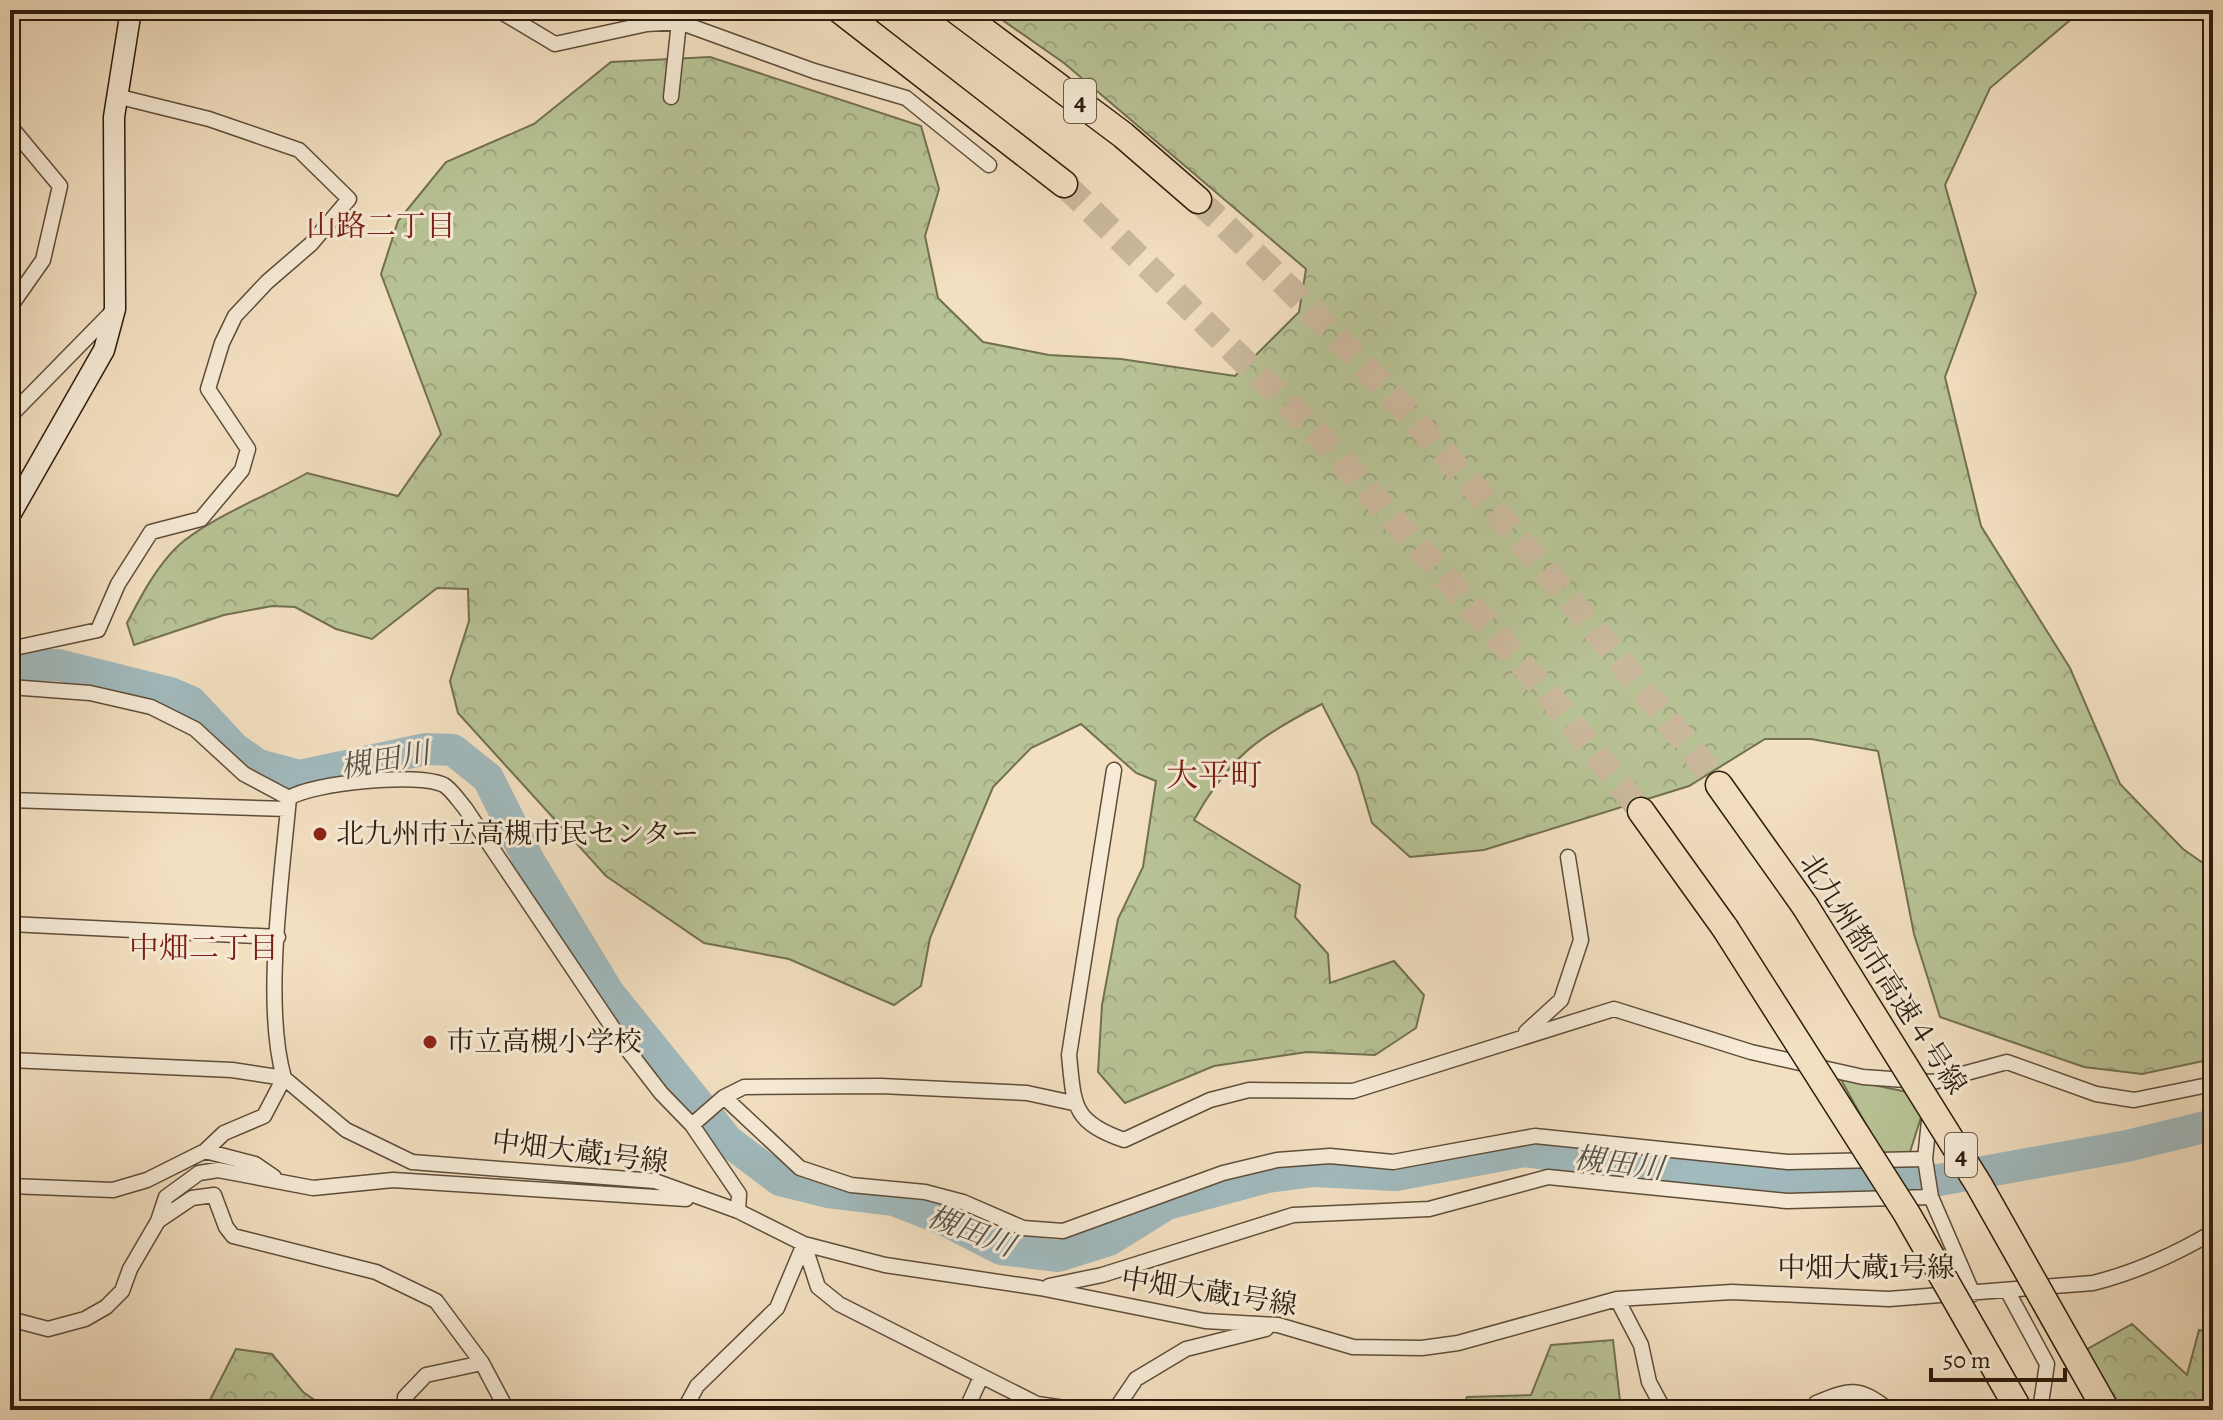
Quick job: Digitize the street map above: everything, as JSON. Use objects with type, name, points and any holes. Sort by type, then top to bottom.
[{"type":"highway","points":[[840,10],[1064,184]]},
{"type":"highway","name":"4","points":[[956,10],[1050,78],[1198,200]]},
{"type":"highway","name":"北九州都市高速４号線","points":[[1719,785],[1805,906],[1979,1185],[2106,1410]]},
{"type":"highway","points":[[1641,811],[1725,928],[1907,1214],[2019,1410]]},
{"type":"street","points":[[10,515],[104,350],[115,309],[116,96],[131,10]]},
{"type":"street","points":[[498,10],[555,44],[679,22],[814,71],[906,98],[989,165]]},
{"type":"street","points":[[650,10],[662,23]]},
{"type":"street","points":[[671,97],[679,22]]},
{"type":"street","points":[[10,649],[98,630],[118,584],[151,532],[201,519],[242,470],[248,449],[208,389],[222,343],[235,316],[267,282],[311,244],[349,199],[299,150],[209,119],[116,96]]},
{"type":"street","points":[[10,126],[60,186],[43,260],[10,307]]},
{"type":"street","points":[[10,283],[21,295]]},
{"type":"street","points":[[10,416],[115,309]]},
{"type":"street","points":[[10,687],[90,693],[151,707],[195,729],[244,774],[288,803]]},
{"type":"street","points":[[1114,770],[1069,1055],[1073,1103],[1084,1121],[1124,1140],[1210,1100],[1249,1090],[1353,1091],[1523,1035],[1614,1009],[1765,1055],[1863,1077],[1933,1082],[2007,1062],[2096,1094],[2134,1100],[2213,1084]]},
{"type":"street","points":[[10,1186],[113,1190],[147,1180],[205,1151],[224,1133],[264,1116],[284,1078],[276,1049],[278,937],[288,803],[298,792],[341,785],[420,779],[445,785],[465,808],[627,1049],[661,1093],[692,1125],[739,1194],[738,1211]]},
{"type":"street","points":[[10,800],[288,803]]},
{"type":"street","points":[[1523,1035],[1561,1000],[1581,940],[1568,857]]},
{"type":"street","points":[[10,924],[278,937]]},
{"type":"street","points":[[10,1060],[232,1070],[284,1078]]},
{"type":"street","name":"中畑大蔵1号線","points":[[284,1078],[346,1130],[412,1162],[655,1181],[738,1211],[804,1244],[885,1265],[1040,1288],[1205,1321],[1278,1325],[1353,1347],[1422,1348],[1485,1336],[1617,1299],[1732,1292],[1889,1299],[2093,1283],[2125,1275],[2171,1256],[2213,1232]]},
{"type":"street","points":[[1933,1082],[1925,1159],[1931,1197],[1973,1294]]},
{"type":"street","points":[[692,1125],[721,1099],[744,1087],[881,1086],[1027,1093],[1073,1103]]},
{"type":"street","points":[[721,1099],[800,1168],[851,1185],[925,1192],[963,1202],[1023,1228],[1063,1231],[1223,1173],[1277,1160],[1330,1156],[1393,1162],[1535,1136],[1788,1162],[1925,1159]]},
{"type":"street","points":[[205,1151],[255,1164],[278,1180]]},
{"type":"street","points":[[10,1319],[48,1329],[85,1319],[106,1307],[122,1291],[130,1269],[158,1221],[166,1197],[199,1173],[218,1170],[313,1188],[393,1180],[712,1202]]},
{"type":"street","points":[[1040,1288],[1102,1275],[1293,1215],[1429,1209],[1548,1177],[1787,1201],[1931,1197]]},
{"type":"street","points":[[158,1221],[192,1198],[214,1195],[226,1227],[233,1236],[376,1272],[436,1301],[482,1363],[507,1410]]},
{"type":"street","points":[[804,1244],[818,1287],[839,1304],[1037,1407],[1078,1410]]},
{"type":"street","points":[[684,1410],[697,1386],[777,1308],[804,1244]]},
{"type":"street","points":[[2008,1292],[2047,1364],[2040,1410]]},
{"type":"street","points":[[1617,1299],[1641,1345],[1649,1382],[1664,1410]]},
{"type":"street","points":[[1115,1410],[1136,1379],[1186,1349],[1278,1325]]},
{"type":"street","points":[[404,1410],[405,1397],[426,1375],[482,1363]]},
{"type":"street","points":[[966,1410],[981,1377]]},
{"type":"street","points":[[1816,1403],[1849,1390],[1870,1396],[1889,1410]]},
{"type":"green space","points":[[988,10],[2082,10],[1990,88],[1945,185],[1976,293],[1945,377],[1981,526],[2070,668],[2120,784],[2183,849],[2213,870],[2213,1059],[2142,1074],[2084,1067],[1940,1017],[1914,934],[1878,751],[1811,739],[1765,739],[1689,786],[1484,850],[1410,857],[1372,823],[1357,772],[1322,704],[1280,727],[1248,750],[1220,780],[1194,820],[1300,885],[1295,917],[1328,954],[1330,983],[1394,961],[1424,995],[1416,1028],[1375,1055],[1307,1052],[1214,1066],[1125,1103],[1098,1072],[1102,1005],[1118,919],[1143,867],[1156,781],[1136,773],[1081,724],[1031,748],[993,787],[930,938],[921,986],[894,1005],[789,959],[704,943],[606,876],[458,713],[450,681],[469,621],[468,589],[437,588],[372,639],[336,629],[295,607],[272,606],[224,615],[134,645],[127,623],[156,572],[190,536],[222,517],[307,473],[398,496],[441,434],[381,274],[398,221],[446,162],[534,124],[611,62],[710,57],[921,126],[939,189],[925,236],[938,298],[983,342],[1049,355],[1121,359],[1235,376],[1299,312],[1306,269],[1064,63]]},
{"type":"green space","points":[[1840,1078],[1907,1092],[1922,1114],[1910,1152],[1883,1155]]},
{"type":"green space","points":[[2132,1324],[2187,1375],[2199,1330],[2213,1333],[2213,1410],[2118,1410],[2084,1351]]},
{"type":"green space","points":[[1613,1340],[1621,1410],[1462,1410],[1467,1397],[1531,1395],[1551,1345]]},
{"type":"green space","points":[[236,1349],[272,1354],[303,1392],[329,1410],[230,1410],[210,1400]]},
{"type":"waterway","name":"槻田川","points":[[10,666],[58,665],[170,693],[191,702],[234,748],[258,765],[300,776],[426,749],[453,750],[488,778],[529,861],[608,992],[728,1141],[780,1180],[828,1192],[894,1200],[943,1219],[1001,1249],[1058,1256],[1109,1240],[1167,1204],[1267,1177],[1314,1171],[1396,1175],[1524,1151],[1721,1176],[1939,1180],[2127,1146],[2213,1125]]},
{"type":"tunnel","points":[[1064,184],[1320,436],[1545,690],[1641,811]]},
{"type":"tunnel","points":[[1198,200],[1269,268],[1405,409],[1534,557],[1719,785]]},
{"type":"place","name":"北九州市立高槻市民センター","points":[[320,834]]},
{"type":"place","name":"市立高槻小学校","points":[[430,1042]]},
{"type":"district","name":"山路二丁目","points":[[381,226]]},
{"type":"district","name":"大平町","points":[[1214,775]]},
{"type":"district","name":"中畑二丁目","points":[[204,948]]}]
